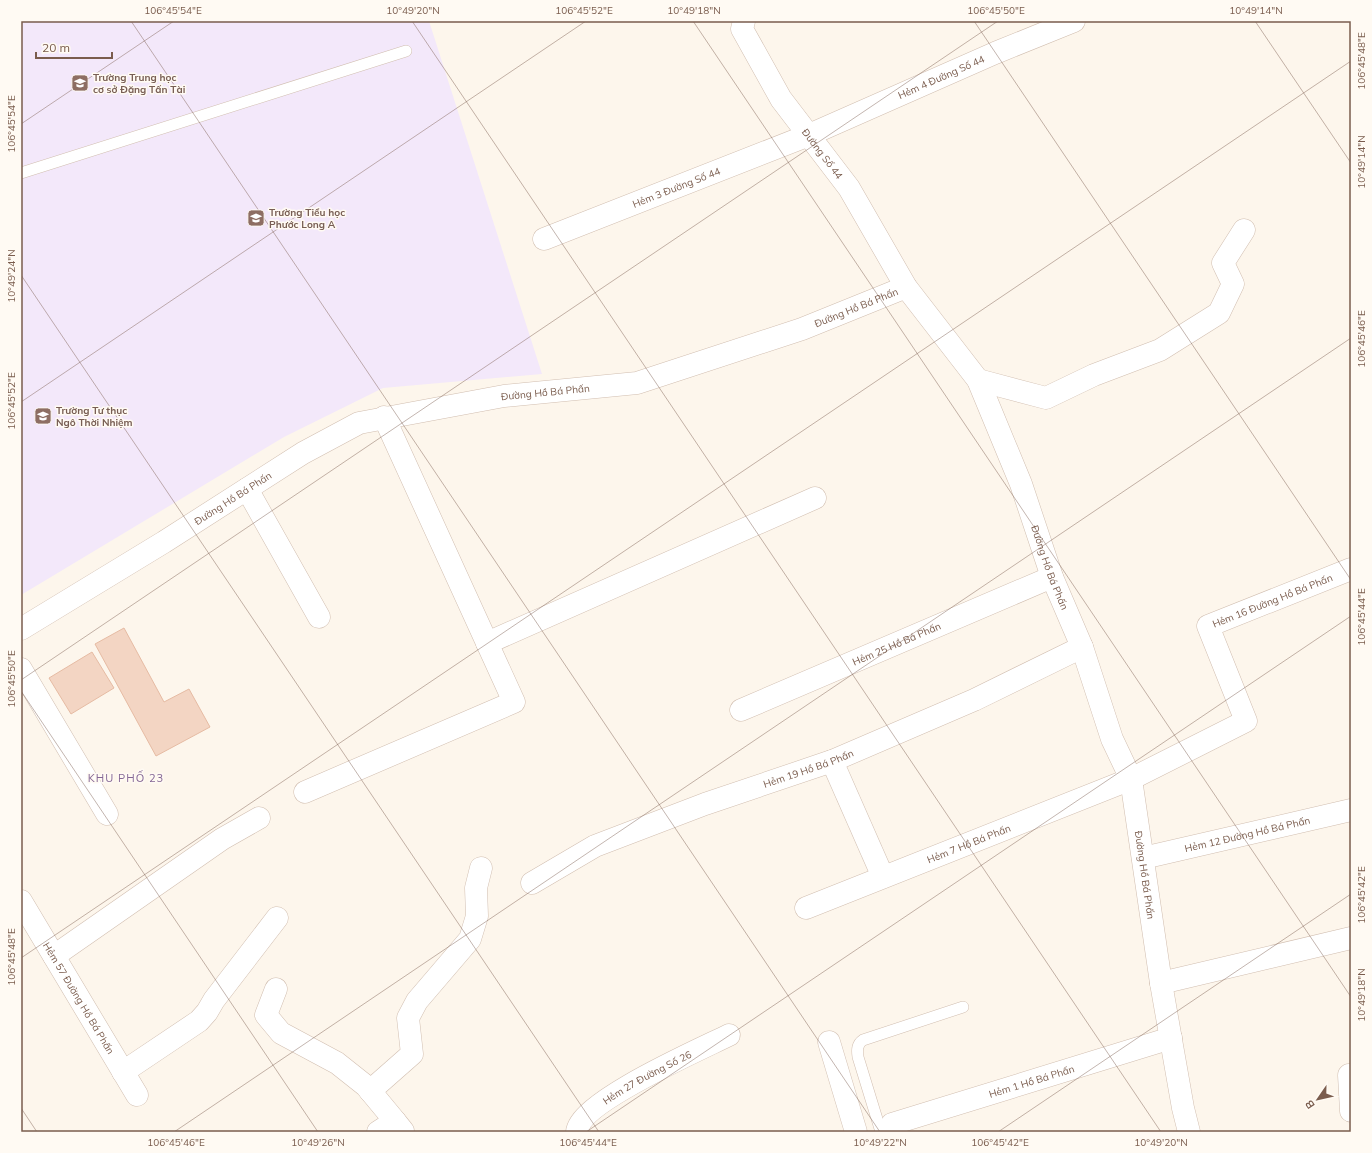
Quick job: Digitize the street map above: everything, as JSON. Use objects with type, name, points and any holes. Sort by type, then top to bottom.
[{"type":"street","name":"Đường Số 44","points":[[744,21],[742,28],[778,92],[849,188],[906,287]]},
{"type":"street","name":"Hẻm 4 Đường Số 44","points":[[809,135],[995,53],[1074,21]]},
{"type":"street","name":"Hẻm 3 Đường Số 44","points":[[544,239],[809,135]]},
{"type":"street","points":[[978,380],[1046,398],[1094,376],[1160,350],[1219,313],[1233,284],[1223,263],[1244,230]]},
{"type":"street","name":"Đường Hồ Bá Phấn","points":[[21,629],[164,542],[303,453],[359,423],[384,417],[504,396],[638,383],[802,329],[906,287],[978,380],[1020,484],[1052,577],[1082,647],[1112,739],[1132,779],[1161,983],[1183,1108],[1189,1132]]},
{"type":"street","points":[[305,792],[514,702],[384,417]]},
{"type":"street","points":[[247,489],[319,617]]},
{"type":"street","points":[[487,643],[815,498]]},
{"type":"street","name":"Hẻm 16 Đường Hồ Bá Phấn","points":[[1132,779],[1246,721],[1208,626],[1351,570]]},
{"type":"street","name":"Hẻm 25 Hồ Bá Phấn","points":[[741,710],[1052,577]]},
{"type":"street","name":"Hẻm 19 Hồ Bá Phấn","points":[[532,883],[595,846],[705,804],[832,761],[974,700],[1082,647]]},
{"type":"street","points":[[21,669],[107,814]]},
{"type":"street","points":[[832,761],[883,878]]},
{"type":"street","name":"Hẻm 7 Hồ Bá Phấn","points":[[806,908],[1132,779]]},
{"type":"street","name":"Hẻm 12 Đường Hồ Bá Phấn","points":[[1143,858],[1351,810]]},
{"type":"street","points":[[54,956],[222,839],[259,818]]},
{"type":"street","points":[[370,1091],[412,1054],[408,1018],[416,1001],[470,939],[477,916],[476,888],[481,868]]},
{"type":"street","name":"Hẻm 57 Đường Hồ Bá Phấn","points":[[21,901],[137,1095]]},
{"type":"street","points":[[123,1072],[198,1021],[276,918]]},
{"type":"street","points":[[1161,983],[1351,938]]},
{"type":"street","points":[[276,989],[266,1015],[281,1034],[337,1063],[366,1086],[392,1128]]},
{"type":"street","name":"Hẻm 27 Đường Số 26","points":[[577,1132],[579,1124],[588,1114],[608,1099],[643,1078],[729,1035]]},
{"type":"street","name":"Hẻm 1 Hồ Bá Phấn","points":[[886,1128],[1171,1038]]},
{"type":"street","points":[[829,1042],[856,1132]]},
{"type":"street","points":[[1349,1075],[1351,1111]]},
{"type":"lane","points":[[21,173],[406,51]]},
{"type":"lane","points":[[886,1128],[858,1057],[857,1050],[859,1044],[863,1040],[963,1007]]},
{"type":"shaded area","name":"Trường Tiểu học Phước Long A","points":[[21,21],[429,21],[542,374],[383,388],[284,437],[21,595]]},
{"type":"building","points":[[124,628],[164,702],[189,689],[210,727],[156,756],[95,644]]},
{"type":"building","points":[[92,652],[114,688],[71,714],[49,678]]},
{"type":"place","name":"Trường Trung học cơ sở Đặng Tấn Tài","points":[[80,83]]},
{"type":"place","name":"Trường Tiểu học Phước Long A","points":[[256,218]]},
{"type":"place","name":"Trường Tư thục Ngô Thời Nhiệm","points":[[43,416]]},
{"type":"district","name":"KHU PHỐ 23","points":[[126,778]]}]
